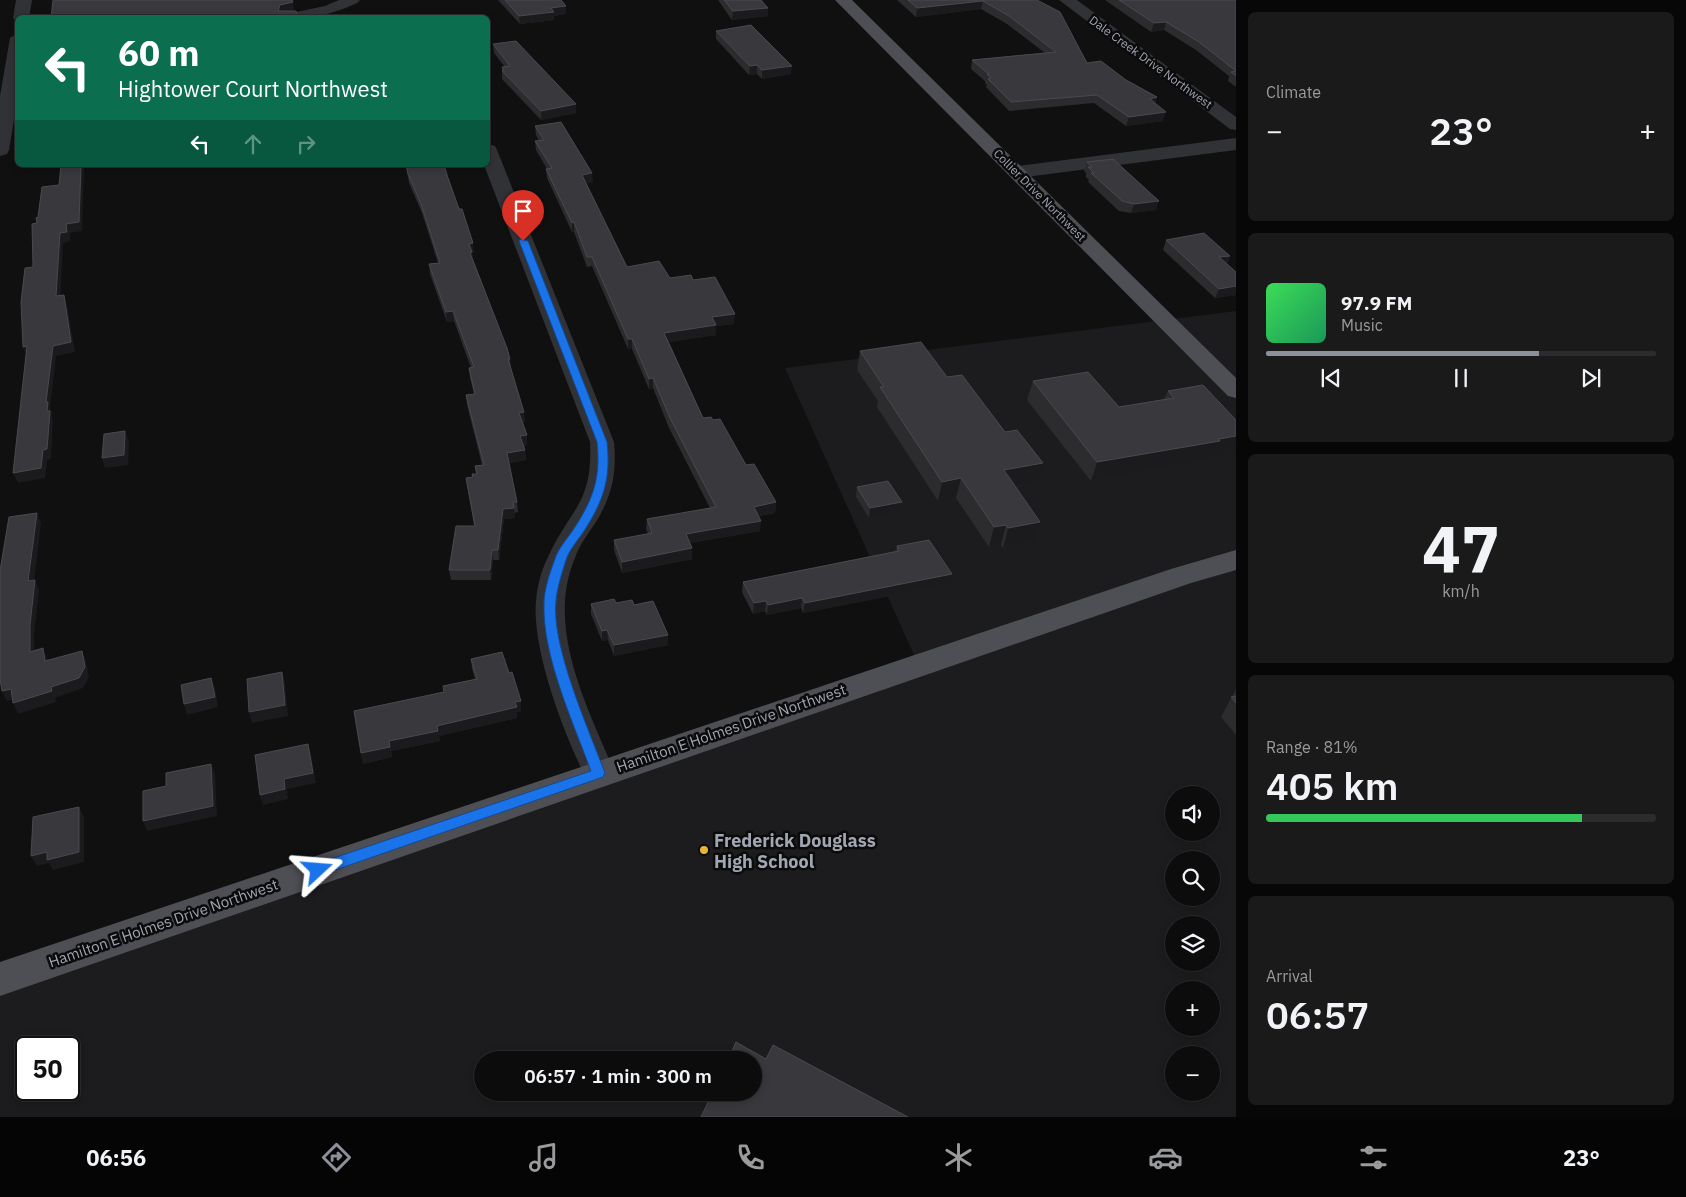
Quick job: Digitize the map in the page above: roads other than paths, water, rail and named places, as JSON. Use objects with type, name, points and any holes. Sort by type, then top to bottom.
[{"type":"main road","name":"Collier Drive Northwest","points":[[843,0],[1236,391]]},
{"type":"main road","name":"Hamilton E Holmes Drive Northwest","points":[[0,979],[598,773],[1172,579],[1236,560]]},
{"type":"street","points":[[22,15],[24,0]]},
{"type":"street","points":[[303,15],[329,10],[352,0]]},
{"type":"street","name":"Dale Creek Drive Northwest","points":[[1066,0],[1236,125]]},
{"type":"street","points":[[0,150],[6,69],[15,48]]},
{"type":"street","points":[[1018,172],[1236,144]]},
{"type":"street","points":[[490,155],[602,442],[605,465],[600,490],[589,514],[560,558],[550,602],[552,631],[567,690],[598,773]]},
{"type":"place","name":"Frederick Douglass High School","points":[[704,850]]}]
